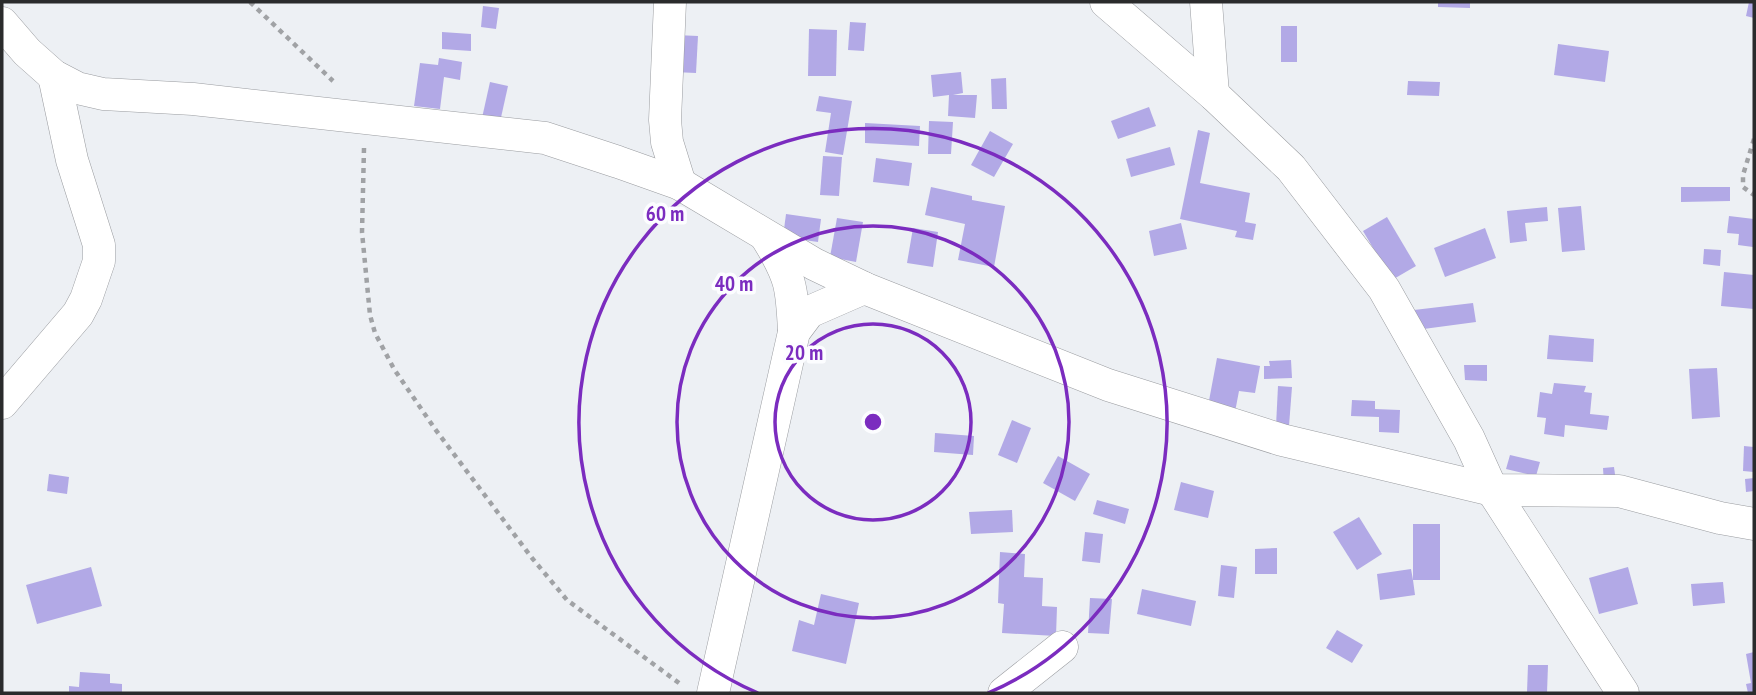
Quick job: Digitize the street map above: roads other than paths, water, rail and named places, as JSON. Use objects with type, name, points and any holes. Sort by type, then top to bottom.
[{"type":"street","points":[[670,2],[665,120],[667,142],[680,184]]},
{"type":"street","points":[[1106,2],[1213,94],[1291,168],[1384,289],[1469,439],[1492,491],[1623,693]]},
{"type":"street","points":[[1206,2],[1213,94]]},
{"type":"street","points":[[2,23],[27,52],[54,76],[77,88],[103,94],[193,99],[545,138],[680,184],[766,237],[864,288],[1108,384],[1282,440],[1492,491],[1619,491],[1720,518],[1754,524]]},
{"type":"street","points":[[2,403],[78,314],[99,261],[99,246],[72,160],[54,76]]},
{"type":"street","points":[[713,693],[794,332],[792,292],[788,276],[766,237]]},
{"type":"street","points":[[794,332],[809,313],[864,288]]},
{"type":"street","points":[[1004,693],[1062,647]]}]
